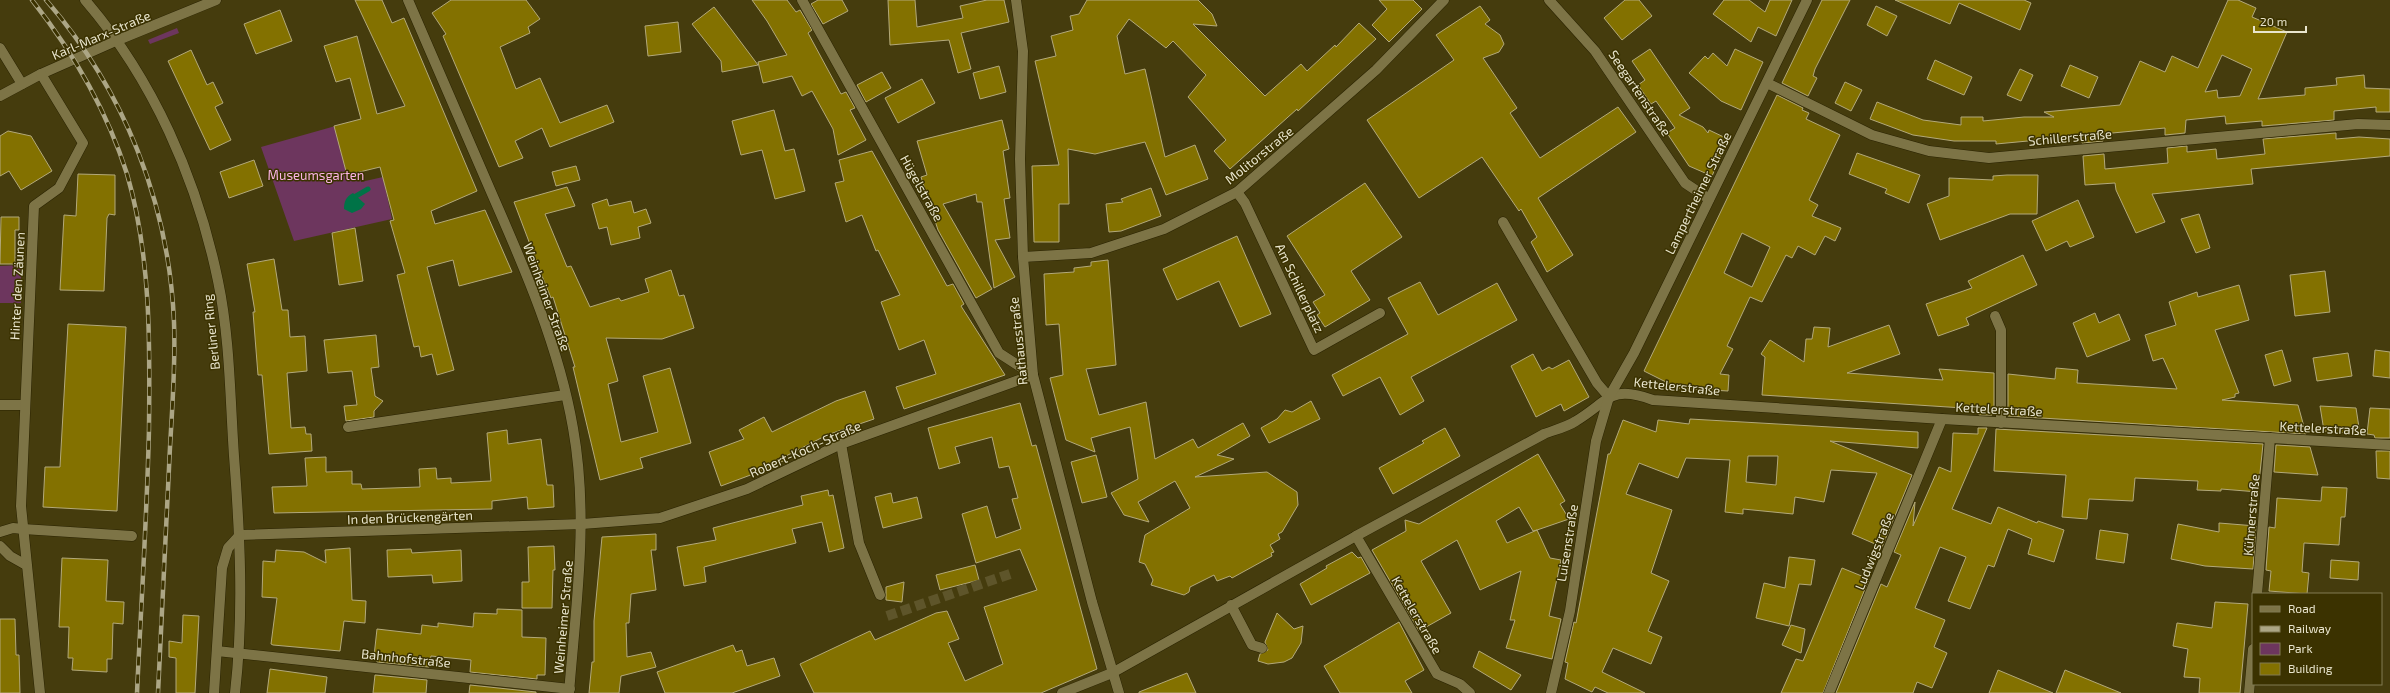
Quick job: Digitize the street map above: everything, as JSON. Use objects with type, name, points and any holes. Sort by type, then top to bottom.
[{"type":"street","name":"Berliner Ring","points":[[85,0],[118,40],[171,134],[207,234],[218,282],[226,339],[240,535],[240,652],[235,693]]},
{"type":"street","name":"Karl-Marx-Straße","points":[[0,96],[41,74],[118,40],[216,0]]},
{"type":"street","name":"Weinheimer Straße","points":[[408,0],[514,245],[550,339],[573,428],[582,524],[581,565],[570,691]]},
{"type":"street","name":"Hügelstraße","points":[[802,0],[999,353],[1033,375]]},
{"type":"street","name":"Rathausstraße","points":[[1016,0],[1023,51],[1020,159],[1023,257],[1033,375],[1112,673],[1119,693]]},
{"type":"street","name":"Molitorstraße","points":[[1023,257],[1091,253],[1164,229],[1238,192],[1376,70],[1444,0]]},
{"type":"street","name":"Seegartenstraße","points":[[1549,0],[1595,51],[1685,183],[1709,199]]},
{"type":"street","name":"Lampertheimer Straße","points":[[1609,397],[1634,353],[1808,0]]},
{"type":"street","points":[[0,48],[22,84]]},
{"type":"street","name":"Hinter den Zäunen","points":[[40,693],[20,506],[34,206],[59,188],[83,143],[41,74]]},
{"type":"street","name":"Schillerstraße","points":[[1767,83],[1872,135],[1929,151],[1990,158],[2358,124],[2390,125]]},
{"type":"street","name":"Am Schillerplatz","points":[[1238,192],[1245,203],[1314,350],[1380,313]]},
{"type":"street","points":[[1503,222],[1597,383],[1609,397]]},
{"type":"street","points":[[1995,316],[2001,330],[2001,423]]},
{"type":"street","name":"Robert-Koch-Straße","points":[[582,524],[660,518],[747,489],[841,444],[1033,375]]},
{"type":"street","name":"Kettelerstraße","points":[[1062,693],[1112,673],[1231,605],[1544,434],[1575,422],[1609,397],[1635,393],[1653,400],[2001,423],[2390,444]]},
{"type":"street","points":[[348,427],[565,395]]},
{"type":"street","name":"Luisenstraße","points":[[1551,693],[1570,611],[1596,441],[1609,397]]},
{"type":"street","points":[[0,405],[24,405]]},
{"type":"street","name":"Ludwigstraße","points":[[1829,693],[1942,419]]},
{"type":"street","name":"Kühnerstraße","points":[[2258,593],[2270,438]]},
{"type":"street","points":[[841,444],[859,543],[880,595]]},
{"type":"street","name":"In den Brückengärten","points":[[240,535],[582,524]]},
{"type":"street","points":[[0,532],[12,528],[132,536]]},
{"type":"street","points":[[214,693],[222,568],[228,548],[240,535]]},
{"type":"street","name":"Kettelerstraße","points":[[1356,536],[1436,674],[1460,684],[1470,693]]},
{"type":"street","points":[[0,546],[10,556],[26,565]]},
{"type":"street","points":[[1231,605],[1252,645],[1262,648]]},
{"type":"street","name":"Bahnhofstraße","points":[[217,651],[240,652],[570,691]]},
{"type":"street","points":[[2249,693],[2252,660]]},
{"type":"green space","points":[[177,28],[179,33],[150,44],[148,40]]},
{"type":"green space","name":"Museumsgarten","points":[[346,123],[361,182],[383,177],[392,219],[294,241],[261,147]]},
{"type":"green space","points":[[21,265],[21,303],[0,303],[0,266]]},
{"type":"shaded area","points":[[353,193],[365,204],[361,209],[352,213],[344,209],[344,206],[347,198]]},
{"type":"building","points":[[355,0],[382,0],[392,23],[404,18],[477,191],[431,211],[435,224],[485,210],[512,272],[459,286],[453,260],[427,267],[454,370],[437,375],[432,354],[421,357],[419,346],[414,347],[397,275],[405,273],[390,221],[394,220],[380,167],[347,175],[334,126],[361,119],[350,78],[336,82],[324,46],[357,36],[377,114],[405,106]]},
{"type":"building","points":[[451,0],[526,0],[540,19],[528,27],[530,33],[500,47],[516,89],[540,78],[560,123],[607,105],[614,122],[550,147],[542,128],[515,141],[523,158],[499,167],[443,36],[446,34],[432,13]]},
{"type":"building","points":[[752,0],[787,0],[796,12],[800,10],[812,30],[808,33],[841,94],[846,92],[855,108],[850,110],[866,140],[838,155],[833,129],[812,91],[802,96],[792,76],[763,83],[758,62],[787,55],[767,21]]},
{"type":"building","points":[[818,0],[842,0],[848,11],[823,24],[811,4]]},
{"type":"building","points":[[888,0],[915,0],[917,27],[963,18],[960,6],[987,0],[1004,0],[1009,22],[961,33],[971,69],[958,73],[949,40],[890,45]]},
{"type":"building","points":[[1087,0],[1198,0],[1212,14],[1217,26],[1193,24],[1265,96],[1301,64],[1307,71],[1335,45],[1336,47],[1359,23],[1376,39],[1298,111],[1297,109],[1230,169],[1214,151],[1226,140],[1188,97],[1206,75],[1173,41],[1166,48],[1129,19],[1117,36],[1125,74],[1145,69],[1165,157],[1195,145],[1208,179],[1166,195],[1145,142],[1095,154],[1068,149],[1069,204],[1059,204],[1059,242],[1034,242],[1032,166],[1059,165],[1035,61],[1056,56],[1051,36],[1073,30],[1070,16],[1079,14]]},
{"type":"building","points":[[1379,0],[1413,0],[1422,9],[1389,42],[1372,25],[1387,9]]},
{"type":"building","points":[[1625,0],[1639,0],[1652,16],[1622,40],[1604,18]]},
{"type":"building","points":[[1724,0],[1749,0],[1765,12],[1770,0],[1792,0],[1776,36],[1758,27],[1751,42],[1713,14]]},
{"type":"building","points":[[1822,0],[1850,0],[1815,69],[1813,76],[1817,78],[1808,96],[1782,83]]},
{"type":"building","points":[[1895,0],[2024,0],[2031,3],[2020,30],[1959,3],[1950,24]]},
{"type":"building","points":[[2228,0],[2238,0],[2256,8],[2252,17],[2287,32],[2258,99],[2305,95],[2305,88],[2337,85],[2336,78],[2364,75],[2365,88],[2390,89],[2390,112],[2376,112],[2376,107],[2334,111],[2334,120],[2262,126],[2262,121],[2226,124],[2225,116],[2186,120],[2185,133],[2165,135],[2165,128],[2102,134],[2103,141],[2082,143],[2081,136],[1996,144],[1996,141],[1954,141],[1913,135],[1870,119],[1877,102],[1923,120],[1961,125],[1961,117],[1983,117],[1983,121],[2024,117],[2054,117],[2044,112],[2120,105],[2140,61],[2165,72],[2172,56],[2198,68]],"holes":[[[2222,55],[2252,69],[2240,96],[2218,98],[2217,90],[2205,92]]]},
{"type":"building","points":[[1480,6],[1490,20],[1485,24],[1500,35],[1504,44],[1499,52],[1483,58],[1517,108],[1510,113],[1540,158],[1618,107],[1636,132],[1538,198],[1573,255],[1547,272],[1531,242],[1537,237],[1521,209],[1519,211],[1482,157],[1419,198],[1367,120],[1454,60],[1436,35]]},
{"type":"building","points":[[1876,6],[1897,16],[1887,36],[1867,25]]},
{"type":"building","points":[[714,7],[758,65],[722,72],[721,61],[692,24]]},
{"type":"building","points":[[280,10],[292,41],[256,54],[244,24]]},
{"type":"building","points":[[678,22],[681,52],[648,56],[645,26]]},
{"type":"building","points":[[1650,49],[1690,108],[1679,115],[1703,127],[1708,133],[1709,130],[1728,139],[1712,176],[1689,166],[1667,133],[1675,128],[1656,101],[1651,104],[1638,85],[1645,80],[1632,61]]},
{"type":"building","points":[[1735,49],[1763,62],[1741,110],[1721,101],[1689,73],[1705,56],[1708,59],[1713,53],[1727,66]]},
{"type":"building","points":[[191,50],[207,85],[213,82],[223,103],[215,107],[231,140],[210,150],[168,61]]},
{"type":"building","points":[[1935,60],[1972,77],[1964,95],[1927,79]]},
{"type":"building","points":[[2070,65],[2098,77],[2089,98],[2061,86]]},
{"type":"building","points":[[999,66],[1006,92],[980,99],[973,73]]},
{"type":"building","points":[[2020,69],[2033,75],[2021,101],[2007,95]]},
{"type":"building","points":[[882,72],[891,88],[866,102],[857,85]]},
{"type":"building","points":[[922,79],[935,103],[898,123],[885,98]]},
{"type":"building","points":[[1845,82],[1862,90],[1851,111],[1835,103]]},
{"type":"building","points":[[1777,95],[1803,108],[1802,110],[1809,113],[1806,119],[1840,135],[1809,200],[1818,205],[1812,216],[1841,228],[1835,241],[1825,236],[1815,255],[1798,246],[1792,258],[1786,255],[1762,302],[1750,297],[1727,346],[1733,349],[1720,374],[1729,375],[1728,391],[1678,388],[1644,371]],"holes":[[[1742,233],[1770,247],[1752,287],[1724,273]]]},
{"type":"building","points":[[774,110],[785,151],[794,149],[805,191],[775,199],[762,150],[741,155],[732,121]]},
{"type":"building","points":[[1002,120],[1009,149],[1003,151],[1010,198],[1004,199],[1010,238],[995,240],[1015,277],[994,288],[982,202],[977,202],[976,194],[943,204],[992,289],[976,298],[938,230],[921,177],[927,175],[917,141]]},
{"type":"building","points":[[8,131],[31,136],[52,171],[21,190],[9,171],[0,176],[0,136]]},
{"type":"building","points":[[2336,133],[2336,139],[2359,137],[2390,139],[2390,156],[2251,169],[2253,184],[2152,194],[2165,222],[2136,233],[2116,190],[2115,183],[2085,185],[2083,156],[2104,154],[2105,169],[2168,163],[2167,148],[2187,146],[2187,152],[2216,149],[2217,159],[2265,154],[2263,139]]},
{"type":"building","points":[[872,151],[947,286],[953,284],[964,304],[961,306],[1005,375],[904,409],[896,387],[936,374],[924,340],[899,350],[881,302],[900,295],[878,250],[876,251],[862,215],[846,222],[835,183],[844,181],[839,160]]},
{"type":"building","points":[[1857,153],[1920,175],[1909,203],[1885,193],[1887,189],[1849,174]]},
{"type":"building","points":[[254,160],[263,186],[229,198],[220,172]]},
{"type":"building","points":[[576,166],[580,180],[556,186],[552,172]]},
{"type":"building","points":[[78,174],[115,175],[115,215],[109,214],[107,218],[104,291],[60,290],[64,215],[76,216]]},
{"type":"building","points":[[2038,175],[2037,214],[2010,214],[1940,240],[1927,204],[1949,196],[1949,178],[1993,180],[1993,176]]},
{"type":"building","points":[[1365,183],[1402,237],[1351,271],[1370,300],[1325,327],[1317,315],[1320,313],[1313,302],[1325,295],[1287,236]]},
{"type":"building","points":[[567,187],[575,206],[545,214],[567,267],[571,266],[590,307],[619,298],[621,301],[649,292],[645,279],[671,270],[679,296],[684,295],[694,328],[662,339],[606,338],[618,381],[608,384],[621,442],[658,432],[643,376],[670,368],[691,443],[640,458],[643,468],[600,480],[573,367],[575,367],[553,297],[551,298],[514,202]]},
{"type":"building","points":[[1151,188],[1161,216],[1121,231],[1109,232],[1106,204],[1123,202],[1121,199]]},
{"type":"building","points":[[607,199],[609,206],[631,201],[634,213],[646,209],[651,223],[638,227],[640,238],[611,245],[607,227],[599,229],[592,204]]},
{"type":"building","points":[[2078,200],[2094,237],[2070,247],[2067,241],[2046,251],[2032,221]]},
{"type":"building","points":[[2199,214],[2210,248],[2196,253],[2181,219]]},
{"type":"building","points":[[1,217],[19,217],[19,230],[15,230],[15,264],[0,264]]},
{"type":"building","points":[[355,228],[363,281],[339,285],[332,233]]},
{"type":"building","points":[[1237,236],[1271,314],[1240,327],[1219,281],[1177,300],[1163,269]]},
{"type":"building","points":[[2023,255],[2037,285],[1966,318],[1969,325],[1938,336],[1926,304],[1972,288],[1968,281]]},
{"type":"building","points":[[274,259],[282,310],[288,310],[290,337],[305,336],[307,371],[287,373],[291,428],[305,427],[306,434],[311,434],[312,451],[269,454],[262,375],[258,375],[253,312],[255,312],[247,264]]},
{"type":"building","points":[[1108,260],[1116,365],[1086,369],[1099,415],[1146,402],[1155,459],[1193,439],[1198,448],[1243,423],[1250,436],[1217,455],[1234,459],[1195,477],[1267,472],[1297,492],[1298,505],[1282,532],[1278,534],[1280,539],[1270,545],[1274,552],[1271,553],[1272,556],[1232,578],[1230,576],[1217,581],[1214,575],[1190,587],[1189,592],[1184,595],[1151,585],[1153,580],[1145,564],[1139,562],[1145,535],[1190,508],[1175,481],[1138,502],[1149,522],[1124,515],[1111,493],[1138,479],[1130,427],[1091,438],[1095,452],[1066,440],[1050,378],[1063,375],[1059,324],[1046,325],[1044,274],[1074,272],[1074,268],[1091,266],[1091,262]]},
{"type":"building","points":[[2325,271],[2330,312],[2295,316],[2290,275]]},
{"type":"building","points":[[1420,282],[1438,315],[1497,283],[1517,320],[1411,377],[1424,401],[1400,415],[1380,377],[1343,396],[1332,375],[1408,334],[1388,298]]},
{"type":"building","points":[[2239,285],[2249,320],[2215,330],[2239,393],[2235,394],[2235,397],[2222,400],[2298,405],[2306,434],[2008,416],[2008,374],[2055,379],[2056,368],[2078,370],[2077,383],[2177,389],[2163,358],[2153,361],[2145,335],[2176,325],[2169,302],[2197,292],[2198,297]]},
{"type":"building","points":[[2095,313],[2099,323],[2119,314],[2130,340],[2087,357],[2073,323]]},
{"type":"building","points":[[68,324],[126,327],[117,511],[43,507],[45,467],[60,467]]},
{"type":"building","points":[[1889,325],[1900,354],[1847,373],[1943,380],[1939,369],[1994,373],[1994,410],[1992,415],[1979,415],[1979,409],[1762,395],[1765,357],[1761,354],[1770,340],[1804,362],[1806,339],[1812,339],[1814,327],[1830,328],[1828,347]]},
{"type":"building","points":[[376,335],[379,367],[371,368],[375,396],[383,401],[374,411],[374,417],[346,421],[344,406],[357,405],[352,371],[328,373],[324,340]]},
{"type":"building","points":[[2282,350],[2291,381],[2274,386],[2265,355]]},
{"type":"building","points":[[2375,350],[2390,352],[2390,378],[2373,376]]},
{"type":"building","points":[[2348,353],[2352,376],[2317,381],[2313,358]]},
{"type":"building","points":[[1533,354],[1542,371],[1549,367],[1552,369],[1569,360],[1589,397],[1564,411],[1561,404],[1536,417],[1511,366]]},
{"type":"building","points":[[865,391],[874,419],[827,435],[784,457],[785,460],[764,470],[721,486],[709,452],[744,439],[739,430],[764,417],[772,432],[836,401]]},
{"type":"building","points":[[1311,401],[1320,419],[1269,443],[1261,428],[1277,419],[1285,410],[1292,412]]},
{"type":"building","points":[[1020,403],[1032,446],[1036,445],[1097,669],[1041,693],[814,693],[800,664],[870,631],[875,640],[936,613],[947,611],[959,639],[948,643],[965,681],[1003,664],[984,607],[1037,590],[1020,549],[976,563],[962,514],[987,506],[996,538],[1021,529],[1012,499],[1018,498],[1009,466],[999,468],[992,437],[955,447],[960,463],[939,469],[928,428]]},
{"type":"building","points":[[2320,406],[2356,408],[2360,434],[2324,431]]},
{"type":"building","points":[[2370,408],[2390,409],[2390,438],[2375,438],[2374,435],[2367,434]]},
{"type":"building","points":[[1690,419],[1918,432],[1918,448],[1830,441],[1912,475],[1882,547],[1852,534],[1877,473],[1831,470],[1824,502],[1795,497],[1793,514],[1743,509],[1743,514],[1725,512],[1730,460],[1686,458],[1678,478],[1639,463],[1626,494],[1672,510],[1651,573],[1669,581],[1648,631],[1662,637],[1651,664],[1613,648],[1602,672],[1645,693],[1608,693],[1595,687],[1592,692],[1565,679],[1568,663],[1565,662],[1574,622],[1576,623],[1608,454],[1610,454],[1623,420],[1656,432],[1658,420],[1689,424]],"holes":[[[1748,456],[1778,456],[1776,485],[1746,482]]]},
{"type":"building","points":[[1445,428],[1460,456],[1393,494],[1379,468],[1424,443],[1422,441]]},
{"type":"building","points":[[1978,428],[1987,428],[1952,509],[1991,524],[1998,507],[2037,523],[2038,521],[2064,530],[2054,562],[2028,554],[2032,539],[2008,529],[1994,567],[1988,565],[1970,609],[1948,601],[1966,557],[1940,547],[1915,608],[1945,620],[1934,647],[1947,653],[1932,688],[1917,682],[1913,693],[1836,693],[1881,584],[1887,587],[1901,555],[1894,552],[1915,502],[1913,526],[1939,467],[1951,472],[1953,433],[1978,434]]},
{"type":"building","points":[[1996,429],[2263,444],[2258,492],[2221,489],[2221,491],[2197,490],[2198,481],[2135,478],[2133,501],[2089,499],[2087,519],[2062,517],[2066,475],[1994,471]]},
{"type":"building","points":[[507,430],[508,444],[541,439],[547,485],[553,485],[554,507],[528,509],[527,497],[492,501],[492,509],[274,513],[272,487],[307,486],[305,458],[326,457],[326,472],[352,471],[352,484],[361,484],[362,489],[420,487],[419,469],[436,468],[437,479],[451,478],[451,483],[491,481],[487,433]]},
{"type":"building","points":[[2276,445],[2310,447],[2318,475],[2274,472]]},
{"type":"building","points":[[2376,451],[2390,451],[2390,479],[2377,478]]},
{"type":"building","points":[[1538,454],[1565,501],[1560,504],[1569,519],[1537,530],[1550,558],[1561,560],[1549,616],[1561,619],[1552,659],[1506,648],[1515,620],[1510,620],[1521,571],[1480,590],[1457,540],[1421,561],[1451,613],[1419,631],[1372,550],[1406,531],[1405,520],[1419,524]],"holes":[[[1519,507],[1533,531],[1537,530],[1507,543],[1496,521]]]},
{"type":"building","points":[[1096,455],[1107,497],[1082,503],[1071,462]]},
{"type":"building","points":[[2322,487],[2347,488],[2345,517],[2341,517],[2339,545],[2304,543],[2302,572],[2309,573],[2307,593],[2269,591],[2271,571],[2266,570],[2269,527],[2275,528],[2277,498],[2321,501]]},
{"type":"building","points":[[828,490],[829,496],[833,495],[844,548],[829,552],[822,522],[792,529],[796,543],[704,567],[706,582],[684,586],[677,547],[716,540],[713,528],[803,505],[801,496]]},
{"type":"building","points":[[891,493],[893,503],[917,497],[922,518],[883,528],[875,497]]},
{"type":"building","points":[[2219,523],[2256,526],[2253,569],[2205,566],[2171,559],[2178,524],[2219,532]]},
{"type":"building","points":[[2100,530],[2128,534],[2124,563],[2096,559]]},
{"type":"building","points":[[656,534],[656,550],[651,550],[656,590],[631,594],[629,623],[626,623],[627,657],[651,652],[656,667],[621,676],[619,693],[589,693],[592,662],[594,662],[594,621],[602,537]]},
{"type":"building","points":[[554,546],[555,570],[553,570],[552,608],[522,608],[522,582],[529,582],[528,547]]},
{"type":"building","points":[[350,548],[352,600],[366,601],[365,623],[344,621],[340,651],[271,644],[277,598],[262,597],[263,561],[275,562],[276,550],[304,552],[326,563],[325,550]]},
{"type":"building","points":[[411,549],[412,553],[461,550],[462,581],[433,583],[432,575],[388,577],[387,550]]},
{"type":"building","points":[[1352,552],[1358,558],[1361,557],[1370,573],[1311,605],[1300,584],[1327,568],[1326,566]]},
{"type":"building","points":[[1789,557],[1815,560],[1811,585],[1799,584],[1789,626],[1756,618],[1764,583],[1785,588]]},
{"type":"building","points":[[62,558],[108,560],[106,601],[124,602],[123,624],[113,623],[112,659],[107,659],[107,672],[72,670],[73,658],[68,658],[69,627],[59,627]]},
{"type":"building","points":[[2331,560],[2359,562],[2358,580],[2330,578]]},
{"type":"building","points":[[975,565],[979,580],[940,590],[936,575]]},
{"type":"building","points":[[1842,568],[1869,579],[1823,693],[1781,693],[1796,659],[1803,661]]},
{"type":"building","points":[[904,582],[902,602],[886,600],[886,587]]},
{"type":"building","points":[[2215,602],[2248,604],[2240,693],[2199,693],[2200,678],[2184,677],[2188,649],[2173,646],[2177,623],[2212,628]]},
{"type":"building","points":[[497,609],[522,610],[522,637],[546,638],[545,675],[537,675],[537,679],[470,672],[471,660],[431,656],[429,667],[377,662],[377,656],[374,656],[377,629],[421,634],[422,625],[438,627],[438,623],[473,627],[474,613],[497,614]]},
{"type":"building","points":[[1277,613],[1294,629],[1303,626],[1301,643],[1292,658],[1284,662],[1268,664],[1258,661],[1260,654],[1268,650],[1265,642]]},
{"type":"building","points":[[183,615],[199,616],[195,693],[176,693],[176,658],[169,657],[169,641],[182,643]]},
{"type":"building","points":[[0,619],[15,619],[16,655],[19,655],[20,693],[0,693]]},
{"type":"building","points":[[1399,622],[1424,670],[1405,681],[1412,693],[1340,693],[1324,666]]},
{"type":"building","points":[[1791,625],[1805,629],[1801,653],[1782,645]]},
{"type":"building","points":[[733,645],[736,652],[742,650],[747,666],[774,658],[780,676],[732,693],[665,693],[657,672]]},
{"type":"building","points":[[1479,651],[1521,675],[1511,690],[1473,667]]},
{"type":"building","points":[[270,669],[327,677],[325,693],[267,693]]},
{"type":"building","points":[[1998,670],[2053,693],[1989,693]]},
{"type":"building","points":[[2065,670],[2121,693],[2056,693]]},
{"type":"building","points":[[1187,673],[1196,693],[1139,693],[1139,692]]},
{"type":"building","points":[[375,675],[427,680],[426,693],[373,693]]},
{"type":"building","points":[[470,685],[536,692],[536,693],[469,693]]},
{"type":"waterway","points":[[356,196],[368,189]]},
{"type":"tunnel","points":[[887,616],[1010,574]]},
{"type":"railway","points":[[32,0],[75,61],[99,105],[119,151],[127,174],[141,236],[145,268],[149,333],[149,429],[137,693]]},
{"type":"railway","points":[[46,0],[74,35],[98,72],[119,110],[137,150],[152,192],[163,234],[170,278],[174,322],[174,377],[158,693]]}]
